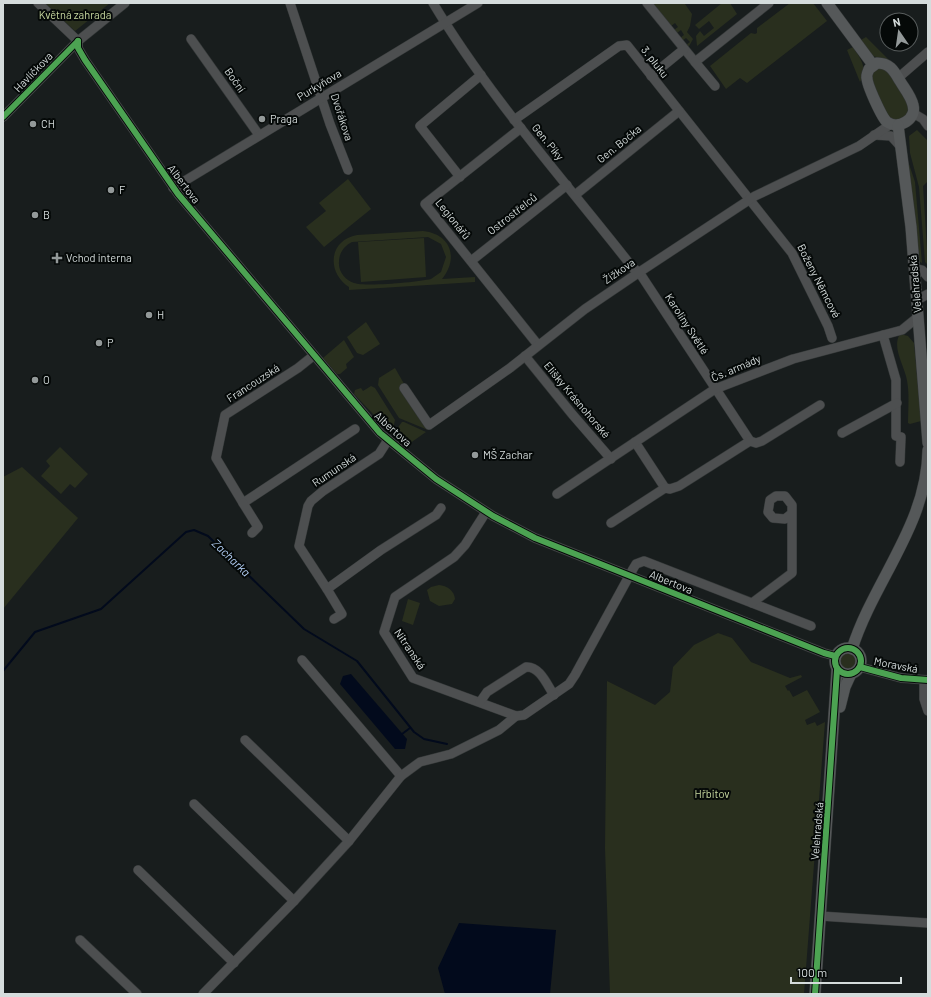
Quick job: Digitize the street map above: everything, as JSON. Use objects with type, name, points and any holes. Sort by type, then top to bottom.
[{"type":"main road","points":[[827,3],[873,66]]},
{"type":"main road","points":[[878,63],[886,64],[898,78],[913,104],[913,113],[907,122],[895,124],[885,120],[866,78],[869,69],[878,63]]},
{"type":"main road","name":"Velehradská","points":[[895,124],[902,148],[914,268],[928,443]]},
{"type":"main road","points":[[852,649],[861,624],[914,520],[924,485],[928,450]]},
{"type":"main road","points":[[835,656],[841,649],[852,649],[859,655],[860,667],[851,674],[844,674],[837,670]]},
{"type":"main road","name":"Velehradská","points":[[815,994],[834,745],[834,708],[837,670],[834,663],[835,656]]},
{"type":"main road","name":"Velehradská","points":[[834,745],[845,687],[851,674]]},
{"type":"street","points":[[38,3],[78,41]]},
{"type":"street","name":"Havlíčkova","points":[[3,117],[78,41],[125,3]]},
{"type":"street","name":"Dvořákova","points":[[290,3],[330,124],[348,170]]},
{"type":"street","name":"Gen. Píky","points":[[433,3],[481,76],[514,120],[633,268],[639,272]]},
{"type":"street","name":"Purkyňova","points":[[173,188],[478,3]]},
{"type":"street","points":[[647,3],[715,86]]},
{"type":"street","points":[[695,62],[769,3]]},
{"type":"street","name":"Boční","points":[[191,39],[259,135]]},
{"type":"street","name":"Albertova","points":[[78,41],[78,48],[173,188],[313,356],[380,433],[436,479],[486,512],[535,538],[824,653],[835,656]]},
{"type":"street","name":"3. pluku","points":[[514,120],[622,45],[629,47],[750,200]]},
{"type":"street","points":[[651,76],[684,49]]},
{"type":"street","points":[[898,78],[928,52]]},
{"type":"street","points":[[460,177],[420,126],[481,76]]},
{"type":"street","name":"Gen. Bočka","points":[[575,195],[679,111]]},
{"type":"street","points":[[873,135],[879,123],[881,113]]},
{"type":"street","points":[[913,113],[923,119],[928,126]]},
{"type":"street","name":"Žižkova","points":[[404,388],[429,425],[525,356],[584,309],[750,200],[859,146],[873,135],[895,124]]},
{"type":"street","name":"Legionářů","points":[[521,128],[425,204],[538,345]]},
{"type":"street","points":[[873,135],[885,134],[891,136],[902,148]]},
{"type":"street","name":"Ostrostřelců","points":[[471,261],[567,185]]},
{"type":"street","name":"Boženy Němcové","points":[[750,200],[792,253],[828,326],[832,338]]},
{"type":"street","points":[[914,268],[922,270],[928,277]]},
{"type":"street","name":"Karolíny Světlé","points":[[639,272],[750,441]]},
{"type":"street","points":[[916,300],[928,294]]},
{"type":"street","points":[[918,317],[902,330],[915,335],[920,342]]},
{"type":"street","name":"Čs. armády","points":[[557,494],[715,389],[793,359],[902,330]]},
{"type":"street","points":[[883,335],[896,380],[896,436],[901,437],[900,462]]},
{"type":"street","name":"Francouzská","points":[[252,533],[258,527],[216,458],[225,415],[298,368],[313,356]]},
{"type":"street","name":"Elišky Krásnohorské","points":[[525,356],[611,459]]},
{"type":"street","points":[[842,433],[897,403]]},
{"type":"street","points":[[611,523],[665,488],[670,489],[679,486],[750,441],[756,443],[762,441],[820,405]]},
{"type":"street","points":[[243,503],[355,429]]},
{"type":"street","name":"Rumunská","points":[[334,619],[342,614],[299,546],[308,506],[322,491],[379,454],[388,440]]},
{"type":"street","points":[[635,442],[665,488]]},
{"type":"street","points":[[327,590],[380,550],[436,515],[441,508]]},
{"type":"street","name":"Nitranská","points":[[486,512],[465,545],[454,557],[395,597],[384,632],[413,678],[516,716]]},
{"type":"street","points":[[752,603],[792,573],[791,514]]},
{"type":"street","name":"Albertova","points":[[629,576],[636,564],[644,561],[811,626]]},
{"type":"street","points":[[203,994],[294,901],[349,841],[401,776],[420,762],[450,754],[499,730],[516,716],[524,715],[569,684],[575,676],[629,576]]},
{"type":"street","points":[[302,660],[401,776]]},
{"type":"street","points":[[480,702],[487,692],[526,667],[533,667],[537,670],[554,695]]},
{"type":"street","name":"Moravská","points":[[860,667],[901,678],[926,680]]},
{"type":"street","points":[[926,680],[925,704],[928,711]]},
{"type":"street","points":[[245,740],[349,841]]},
{"type":"street","points":[[194,804],[294,901]]},
{"type":"street","points":[[138,870],[234,963]]},
{"type":"street","points":[[820,916],[928,923]]},
{"type":"street","points":[[80,940],[137,994]]},
{"type":"green space","name":"Květná zahrada","points":[[45,3],[110,3],[75,31]]},
{"type":"green space","points":[[652,3],[686,3],[685,4],[692,14],[690,26],[687,32],[693,39],[688,48],[686,45],[690,42],[686,38],[682,41],[680,38],[684,35],[681,30],[677,33],[674,30],[678,27],[675,23],[671,26]]},
{"type":"green space","points":[[722,3],[730,3],[737,14],[697,46],[696,36],[700,31],[704,36],[714,28],[709,21],[699,29],[695,25]]},
{"type":"green space","points":[[790,3],[813,3],[827,21],[747,83],[740,78],[726,89],[710,66],[751,33],[757,33],[757,28]]},
{"type":"green space","points":[[866,37],[879,50],[879,52],[881,52],[890,61],[873,56],[861,40]]},
{"type":"green space","points":[[853,47],[861,59],[864,68],[863,77],[860,82],[847,50]]},
{"type":"green space","points":[[882,68],[889,72],[909,105],[907,115],[898,121],[888,117],[871,80],[874,71]]},
{"type":"green space","points":[[917,130],[928,141],[928,181],[923,186],[928,265],[925,262],[919,187],[910,153],[909,136]]},
{"type":"green space","points":[[908,161],[915,182],[922,263],[919,261]]},
{"type":"green space","points":[[348,179],[371,209],[324,247],[306,227],[326,211],[319,203]]},
{"type":"green space","points":[[423,231],[433,233],[446,242],[451,255],[447,271],[442,279],[475,277],[475,282],[349,290],[349,287],[342,281],[337,273],[334,265],[334,257],[336,250],[341,243],[348,238],[357,235]],"holes":[[[428,237],[441,244],[446,257],[441,272],[431,279],[392,284],[360,284],[348,280],[343,275],[339,265],[341,253],[344,248],[352,242]]]},
{"type":"green space","points":[[424,238],[426,277],[361,282],[358,242]]},
{"type":"green space","points":[[366,322],[380,344],[363,355],[357,353],[347,337]]},
{"type":"green space","points":[[900,334],[908,336],[914,343],[921,421],[910,424],[908,423],[907,382],[897,344]]},
{"type":"green space","points":[[344,340],[354,357],[346,364],[347,368],[340,374],[337,374],[323,358]]},
{"type":"green space","points":[[395,368],[430,429],[428,430],[399,418],[378,385],[379,378]]},
{"type":"green space","points":[[371,386],[375,388],[395,420],[392,434],[354,394],[355,390],[361,388],[363,391]]},
{"type":"green space","points":[[402,422],[426,432],[406,446],[396,437],[399,426]]},
{"type":"green space","points":[[60,447],[88,474],[75,488],[70,484],[61,494],[41,476],[50,466],[46,461]]},
{"type":"green space","points":[[22,467],[78,518],[3,609],[3,477]]},
{"type":"green space","points":[[439,585],[445,586],[452,591],[455,599],[452,604],[439,606],[430,601],[427,590],[431,587]]},
{"type":"green space","points":[[408,599],[420,603],[413,625],[402,621]]},
{"type":"green space","name":"Hřbitov","points":[[718,633],[732,638],[751,662],[790,678],[801,675],[802,677],[785,686],[793,697],[807,690],[820,712],[805,720],[807,725],[815,722],[817,726],[825,722],[804,994],[610,994],[605,848],[607,681],[655,705],[670,692],[673,667],[694,645]]},
{"type":"green space","points":[[847,651],[854,654],[857,661],[854,668],[847,671],[840,668],[837,661],[840,654]]},
{"type":"water","points":[[351,674],[407,739],[405,749],[395,749],[340,684],[343,676]]},
{"type":"water","points":[[459,923],[556,930],[550,994],[445,994],[438,968]]},
{"type":"waterway","name":"Zacharka","points":[[3,671],[35,632],[101,609],[186,532],[194,530],[208,536],[304,629],[357,661],[414,732],[424,739],[447,744]]},
{"type":"waterway","points":[[402,734],[410,728]]},
{"type":"cycle path","points":[[78,41],[78,48],[85,60],[178,194],[380,433],[436,479],[493,516],[535,538],[824,653],[835,656]]},
{"type":"cycle path","points":[[3,117],[78,41]]},
{"type":"cycle path","points":[[848,648],[858,651],[861,661],[858,671],[848,674],[838,671],[835,661],[838,651],[848,648]]},
{"type":"cycle path","points":[[860,667],[901,678],[928,680]]},
{"type":"cycle path","points":[[815,994],[837,670]]},
{"type":"place","name":"Praga","points":[[262,119]]},
{"type":"place","name":"CH","points":[[33,124]]},
{"type":"place","name":"F","points":[[111,190]]},
{"type":"place","name":"B","points":[[35,215]]},
{"type":"place","name":"Vchod interna","points":[[57,258]]},
{"type":"place","name":"H","points":[[149,315]]},
{"type":"place","name":"P","points":[[99,343]]},
{"type":"place","name":"O","points":[[35,380]]},
{"type":"place","name":"MŠ Zachar","points":[[475,455]]}]
